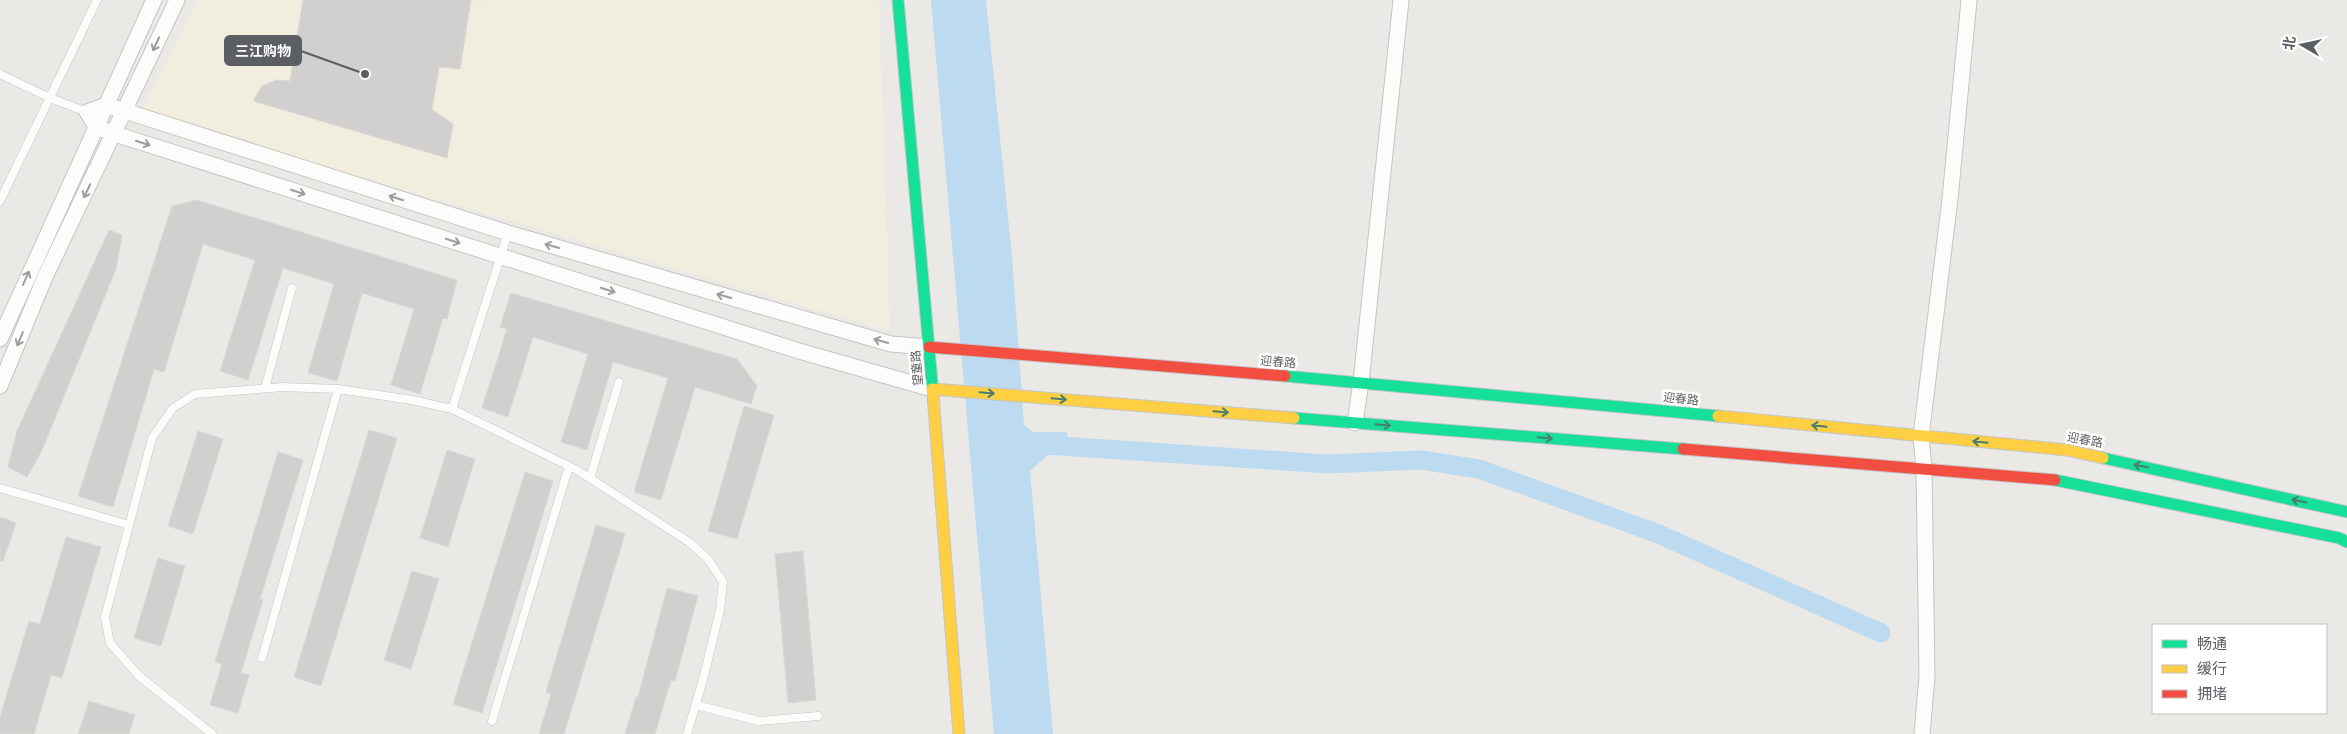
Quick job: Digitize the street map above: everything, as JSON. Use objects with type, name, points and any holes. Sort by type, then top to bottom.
[{"type":"street","points":[[0,339],[154,0]]},
{"type":"street","points":[[0,386],[46,277],[177,0]]},
{"type":"street","name":"望童路","points":[[898,0],[929,347],[959,734]]},
{"type":"street","points":[[1355,423],[1361,382],[1401,0]]},
{"type":"street","points":[[1922,734],[1927,677],[1924,469],[1921,436],[1950,199],[1969,0]]},
{"type":"street","points":[[929,347],[891,344],[508,233],[106,105],[87,112],[96,126],[115,134],[799,351],[932,389],[2052,479],[2339,538],[2347,542]]},
{"type":"street","name":"迎春路","points":[[929,347],[1361,382],[2067,450],[2347,512]]},
{"type":"lane","points":[[0,201],[97,0]]},
{"type":"lane","points":[[0,74],[50,98],[87,112]]},
{"type":"lane","points":[[452,409],[508,233]]},
{"type":"lane","points":[[265,388],[292,288]]},
{"type":"lane","points":[[590,478],[620,382]]},
{"type":"lane","points":[[212,734],[139,676],[110,643],[105,617],[152,438],[173,408],[195,394],[265,388],[338,389],[412,400],[452,409],[569,466],[688,542],[708,560],[723,582],[720,610],[687,734]]},
{"type":"lane","points":[[262,658],[338,389]]},
{"type":"lane","points":[[492,721],[569,466]]},
{"type":"lane","points":[[0,488],[129,525]]},
{"type":"lane","points":[[696,705],[759,721],[818,716]]},
{"type":"shaded area","points":[[198,0],[879,1],[890,331],[140,113]]},
{"type":"water","points":[[931,0],[986,0],[1012,257],[1024,425],[1033,432],[1067,432],[1072,455],[1051,452],[1030,471],[1053,734],[994,734]]},
{"type":"building","points":[[303,0],[471,0],[460,69],[439,67],[432,110],[453,124],[447,158],[253,101],[262,86],[276,80],[290,81]]},
{"type":"building","points":[[197,200],[457,280],[447,319],[443,318],[420,394],[391,385],[414,309],[362,293],[337,381],[308,373],[334,284],[283,268],[248,380],[220,371],[255,260],[203,244],[164,372],[154,369],[113,507],[78,496],[172,206]]},
{"type":"building","points":[[109,230],[122,235],[116,269],[42,450],[27,477],[8,467],[17,431]]},
{"type":"building","points":[[511,293],[737,359],[757,386],[751,404],[695,387],[661,500],[634,492],[668,378],[613,362],[587,450],[561,442],[588,354],[533,337],[508,417],[482,408],[507,329],[500,327]]},
{"type":"building","points":[[744,406],[774,415],[737,539],[708,531]]},
{"type":"building","points":[[369,430],[397,438],[321,686],[294,677]]},
{"type":"building","points":[[198,431],[223,439],[193,534],[168,526]]},
{"type":"building","points":[[447,450],[475,459],[448,547],[420,538]]},
{"type":"building","points":[[278,452],[303,460],[260,599],[263,600],[241,673],[249,675],[238,713],[210,705],[222,664],[215,662]]},
{"type":"building","points":[[525,472],[553,481],[482,713],[453,704]]},
{"type":"building","points":[[0,517],[16,523],[3,561],[0,561]]},
{"type":"building","points":[[596,525],[625,534],[564,734],[539,734],[551,694],[546,692]]},
{"type":"building","points":[[66,537],[101,547],[62,678],[51,675],[34,734],[0,734],[0,717],[29,621],[40,624]]},
{"type":"building","points":[[803,551],[816,700],[788,703],[775,554]]},
{"type":"building","points":[[158,558],[185,566],[161,646],[134,638]]},
{"type":"building","points":[[412,571],[439,579],[411,669],[384,660]]},
{"type":"building","points":[[667,588],[698,596],[675,681],[671,680],[655,734],[625,734],[636,697],[638,697]]},
{"type":"building","points":[[89,701],[135,715],[129,734],[78,734]]},
{"type":"waterway","points":[[1046,445],[1328,464],[1421,460],[1479,469],[1656,533],[1881,633]]},
{"type":"traffic: fast","points":[[898,0],[933,394]]},
{"type":"traffic: fast","points":[[1285,376],[1718,416]]},
{"type":"traffic: fast","points":[[1294,418],[1683,449]]},
{"type":"traffic: fast","points":[[2103,458],[2347,512]]},
{"type":"traffic: fast","points":[[2055,480],[2339,538],[2347,542]]},
{"type":"traffic: slow","points":[[932,389],[1294,418]]},
{"type":"traffic: slow","points":[[933,394],[959,734]]},
{"type":"traffic: slow","points":[[1718,416],[2067,450],[2103,458]]},
{"type":"traffic: jam","points":[[929,347],[1285,376]]},
{"type":"traffic: jam","points":[[1683,449],[2055,480]]},
{"type":"place","name":"三江购物","points":[[365,74]]}]
